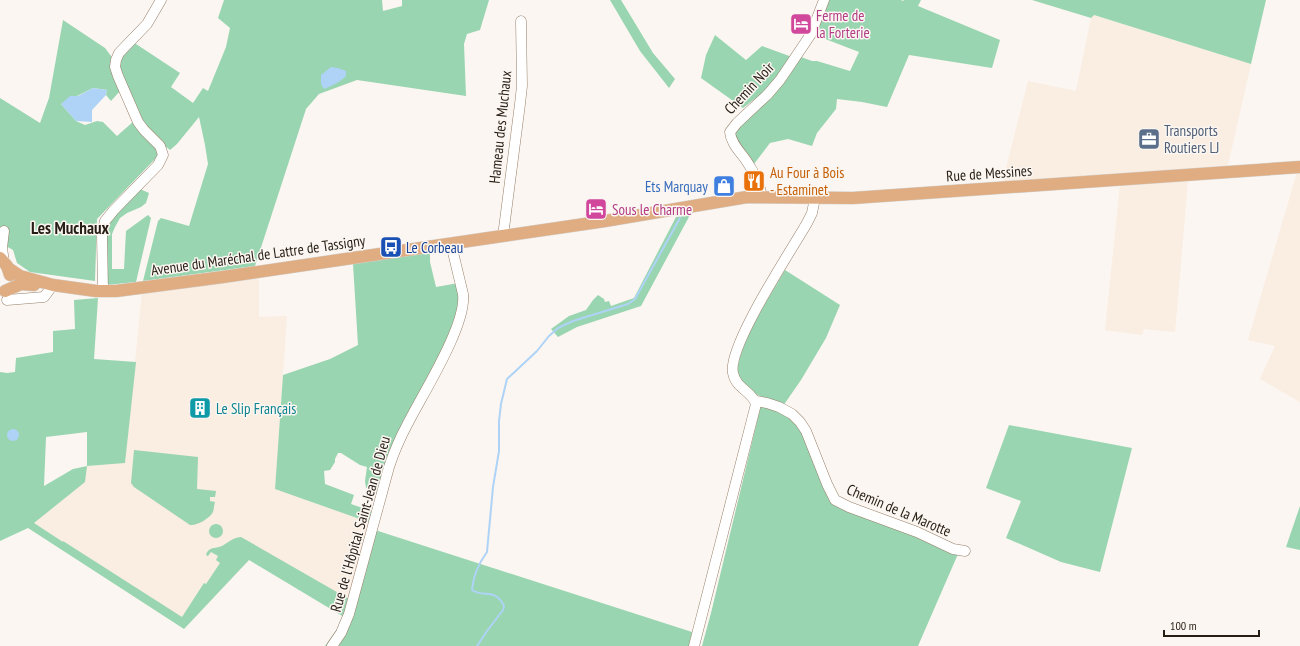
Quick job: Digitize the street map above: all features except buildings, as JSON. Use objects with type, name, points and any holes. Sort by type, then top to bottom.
[{"type":"main road","name":"Rue de Messines","points":[[682,209],[739,199],[762,197],[872,197],[1300,167]]},
{"type":"main road","name":"Avenue du Maréchal de Lattre de Tassigny","points":[[4,296],[21,284],[53,285],[103,291],[153,287],[682,209]]},
{"type":"main road","name":"Avenue du Maréchal de Lattre de Tassigny","points":[[4,263],[20,276],[53,285]]},
{"type":"main road","name":"Avenue du Maréchal de Lattre de Tassigny","points":[[4,263],[10,279],[4,296]]},
{"type":"street","points":[[103,291],[102,235],[106,221],[114,210],[158,165],[163,155],[160,146],[144,130],[136,118],[116,71],[116,60],[122,49],[147,24],[161,0]]},
{"type":"street","name":"Chemin Noir","points":[[762,197],[761,190],[751,168],[732,141],[730,132],[780,80],[811,34],[824,0]]},
{"type":"street","name":"Hameau des Muchaux","points":[[503,236],[521,96],[521,21]]},
{"type":"street","name":"Chemin de la Marotte","points":[[816,198],[812,213],[807,223],[740,341],[734,358],[732,371],[734,379],[756,401],[779,407],[792,414],[800,422],[809,438],[828,488],[835,500],[916,532],[953,549],[965,551]]},
{"type":"street","points":[[0,240],[4,231],[2,248],[4,263]]},
{"type":"street","name":"Rue de l'Hôpital Saint-Jean de Dieu","points":[[332,646],[341,633],[349,614],[396,446],[447,348],[458,323],[464,301],[451,244]]},
{"type":"street","points":[[694,646],[752,422],[756,401]]},
{"type":"shaded area","points":[[1093,15],[1251,64],[1225,178],[1188,181],[1175,332],[1144,329],[1142,335],[1105,330],[1120,185],[1001,194],[1003,180],[1028,81],[1076,91],[1091,18]]},
{"type":"shaded area","points":[[1300,162],[1300,402],[1260,379],[1275,346],[1248,340]]},
{"type":"shaded area","points":[[255,266],[259,276],[259,317],[287,316],[275,489],[371,523],[349,599],[249,560],[184,629],[34,523],[87,466],[125,463],[143,281]]},
{"type":"green space","points":[[224,0],[382,0],[383,11],[402,6],[402,0],[489,0],[480,30],[467,34],[464,44],[466,96],[357,80],[319,94],[306,109],[255,266],[143,281],[158,221],[161,218],[189,226],[208,164],[199,117],[177,144],[170,150],[148,132],[120,77],[118,59],[133,42],[180,73],[171,87],[193,103],[203,88],[208,91],[226,47],[230,28],[218,18]]},
{"type":"green space","points":[[610,0],[621,0],[653,53],[675,79],[669,88],[640,51]]},
{"type":"green space","points":[[829,0],[921,0],[918,6],[1000,40],[992,68],[909,55],[887,107],[837,99],[836,109],[817,133],[812,146],[788,139],[770,143],[754,164],[734,139],[735,131],[791,73],[801,57],[850,71],[859,52],[815,35]]},
{"type":"green space","points":[[1032,0],[1266,0],[1251,64],[1094,15],[1091,18]]},
{"type":"green space","points":[[63,20],[105,48],[111,56],[114,76],[120,91],[111,101],[106,95],[107,90],[93,88],[61,104],[76,121],[85,125],[97,121],[103,122],[117,136],[134,121],[143,136],[160,151],[155,159],[97,219],[95,281],[30,272],[17,263],[13,250],[6,246],[0,235],[0,98],[40,123],[49,98]]},
{"type":"green space","points":[[715,35],[746,60],[762,46],[792,57],[767,89],[743,108],[701,78],[706,55]]},
{"type":"green space","points":[[140,189],[149,193],[146,203],[120,218],[112,234],[112,269],[124,269],[126,231],[148,215],[151,218],[136,282],[107,285],[105,230],[108,220]]},
{"type":"green space","points":[[690,215],[641,306],[577,327],[558,337],[551,329],[569,316],[586,310],[598,295],[604,299],[605,302],[609,301],[611,306],[634,298],[676,217]]},
{"type":"green space","points":[[430,252],[430,262],[436,287],[464,282],[467,298],[378,492],[366,488],[365,481],[367,467],[360,465],[341,453],[338,453],[330,470],[324,471],[325,484],[354,495],[351,504],[374,512],[371,523],[275,489],[283,375],[330,359],[358,345],[353,264]]},
{"type":"green space","points":[[785,270],[840,305],[826,338],[801,380],[783,406],[751,392],[736,375],[739,361],[749,333]]},
{"type":"green space","points":[[98,298],[94,359],[136,362],[125,463],[87,466],[85,482],[34,523],[182,617],[204,583],[206,584],[220,563],[216,560],[218,556],[211,552],[208,556],[206,555],[207,552],[211,549],[222,546],[233,539],[241,537],[349,599],[355,611],[375,530],[692,632],[689,646],[325,646],[344,617],[249,560],[184,629],[28,528],[0,541],[0,372],[15,372],[16,358],[53,352],[53,331],[75,329],[74,300]],"holes":[[[87,432],[87,466],[73,469],[44,486],[46,437]]]},
{"type":"green space","points":[[761,405],[789,415],[801,427],[832,500],[958,554],[918,646],[702,646]]},
{"type":"green space","points":[[1009,425],[1132,448],[1100,572],[1061,562],[1006,538],[1021,501],[986,488]]},
{"type":"green space","points":[[134,450],[198,457],[197,489],[216,491],[215,497],[210,497],[210,501],[215,502],[213,512],[200,523],[190,525],[134,487],[131,483]]},
{"type":"green space","points":[[1300,506],[1300,550],[1286,547]]},
{"type":"green space","points":[[216,524],[221,526],[223,531],[221,536],[216,538],[211,536],[209,531],[211,526]]},
{"type":"water","points":[[331,67],[346,71],[346,76],[339,82],[325,89],[322,85],[321,75]]},
{"type":"water","points":[[93,88],[107,90],[106,95],[92,110],[92,122],[76,121],[61,104],[70,96],[78,96]]},
{"type":"water","points":[[13,429],[17,431],[19,435],[17,439],[13,441],[9,439],[7,435],[9,431]]},
{"type":"waterway","points":[[477,646],[503,610],[504,606],[501,600],[494,595],[472,590],[477,570],[487,552],[493,487],[499,451],[499,421],[501,404],[507,379],[537,351],[549,336],[558,328],[573,321],[628,304],[635,299],[680,218]]},
{"type":"place","name":"Ferme de la Forterie","points":[[801,24]]},
{"type":"place","name":"Transports Routiers LJ","points":[[1149,139]]},
{"type":"place","name":"Au Four à Bois - Estaminet","points":[[754,181]]},
{"type":"place","name":"Ets Marquay","points":[[724,186]]},
{"type":"place","name":"Sous le Charme","points":[[596,209]]},
{"type":"place","name":"Le Corbeau","points":[[391,247]]},
{"type":"place","name":"Le Slip Français","points":[[200,408]]},
{"type":"district","name":"Les Muchaux","points":[[70,228]]}]
